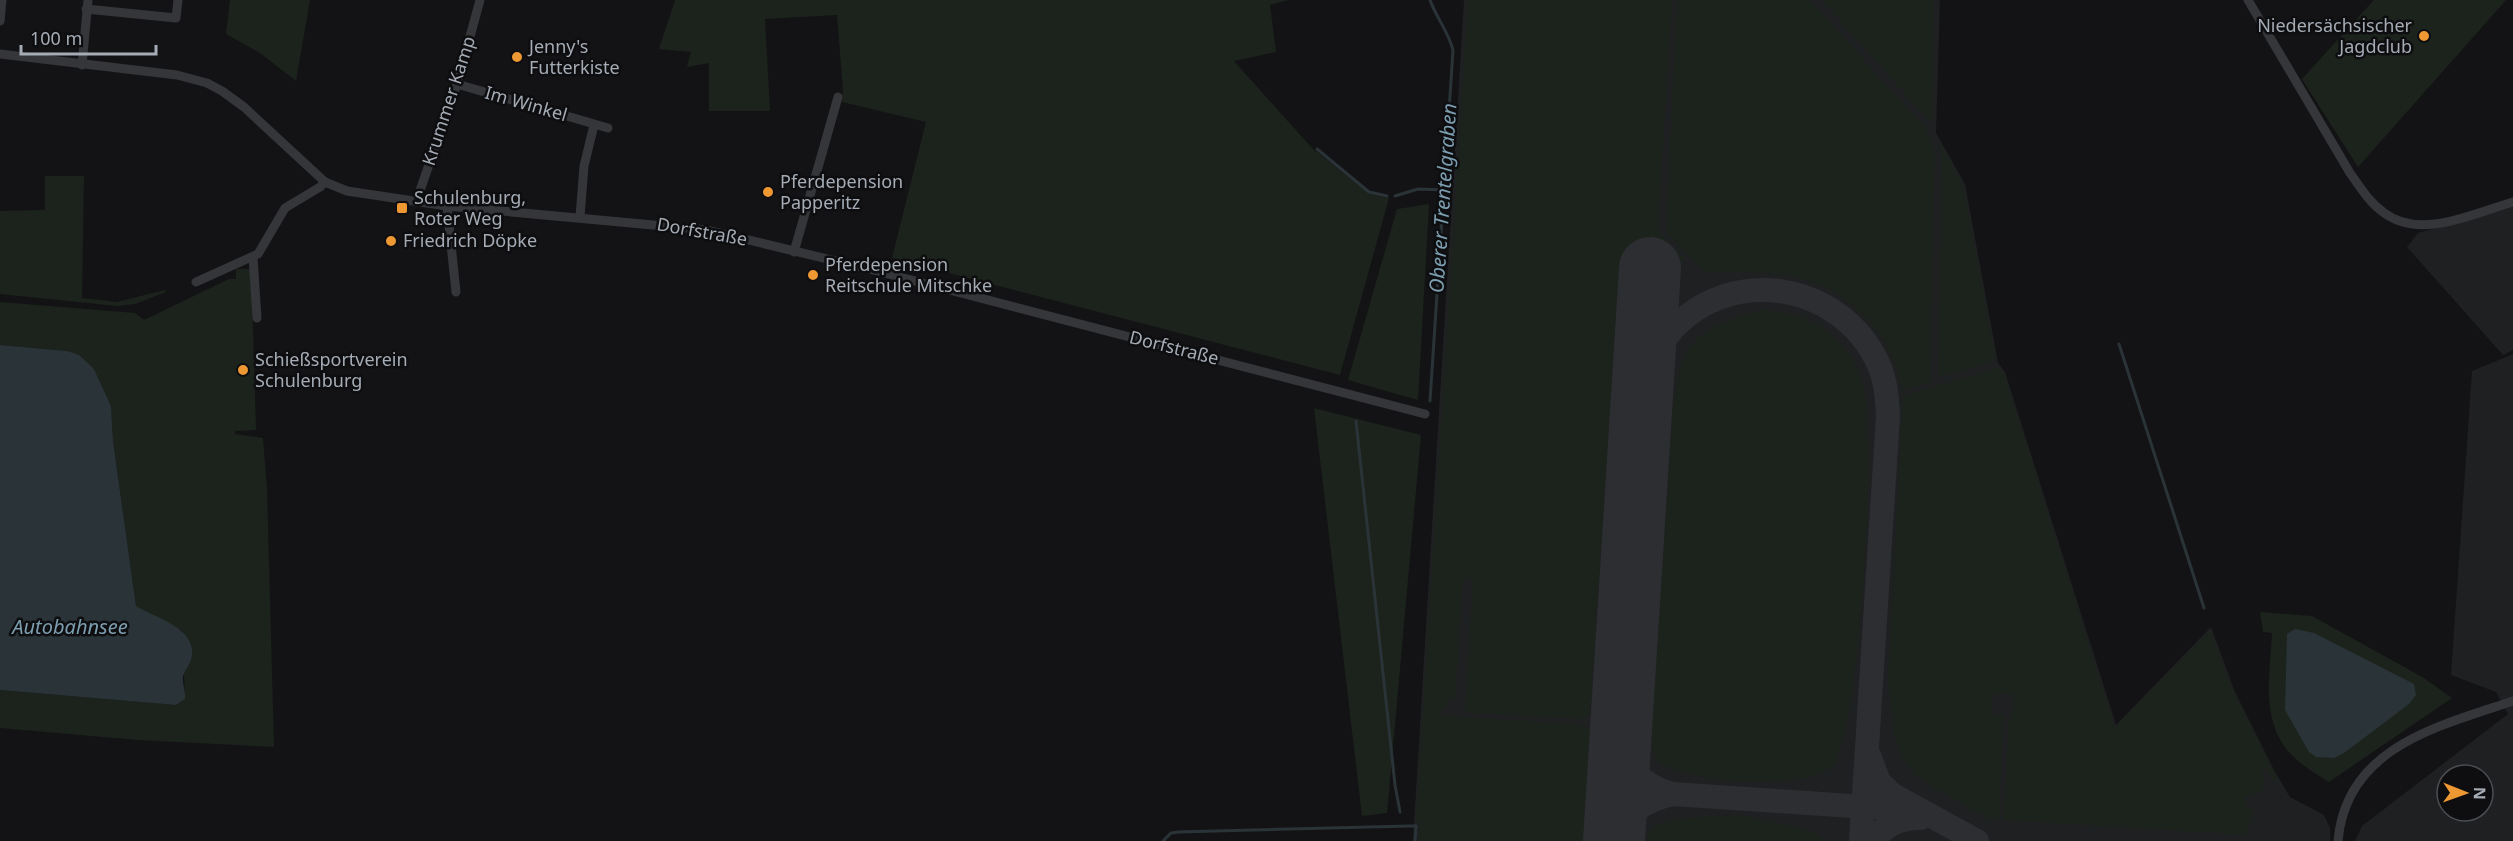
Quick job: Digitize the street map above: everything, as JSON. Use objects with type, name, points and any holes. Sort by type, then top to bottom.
[{"type":"street","points":[[0,21],[2,0]]},
{"type":"street","points":[[82,65],[87,5],[176,18],[178,0]]},
{"type":"street","name":"Krummer Kamp","points":[[416,201],[457,84],[480,0]]},
{"type":"street","points":[[2248,0],[2350,173],[2370,200],[2384,213],[2404,224],[2417,226],[2442,223],[2513,202]]},
{"type":"street","name":"Dorfstraße","points":[[0,54],[177,75],[207,83],[244,107],[325,182],[347,191],[447,206],[707,230],[873,270],[1425,414]]},
{"type":"street","name":"Im Winkel","points":[[457,84],[608,128]]},
{"type":"street","points":[[794,252],[838,97]]},
{"type":"street","points":[[580,217],[584,166],[594,125]]},
{"type":"street","points":[[196,282],[253,257],[263,248],[285,208],[321,187],[325,182]]},
{"type":"street","points":[[447,206],[456,292]]},
{"type":"street","points":[[253,257],[257,318]]},
{"type":"street","points":[[2338,841],[2343,812],[2359,782],[2374,764],[2394,747],[2415,735],[2513,702]]},
{"type":"shaded area","points":[[230,0],[310,0],[296,81],[260,53],[226,34]]},
{"type":"shaded area","points":[[675,0],[1289,0],[1270,5],[1276,52],[1234,61],[1312,148],[1370,194],[1389,198],[1340,375],[892,258],[926,122],[842,102],[837,15],[765,19],[770,111],[709,111],[709,63],[687,67],[691,52],[659,49]]},
{"type":"shaded area","points":[[1464,0],[1940,0],[1936,133],[1965,184],[1998,363],[2005,372],[2116,725],[2211,627],[2235,692],[2274,770],[2290,797],[2324,815],[2330,828],[2330,841],[1413,841]]},
{"type":"shaded area","points":[[1468,0],[1672,0],[1658,225],[1660,234],[1684,258],[1684,261],[1671,260],[1671,253],[1631,250],[1630,258],[1620,258],[1590,715],[1582,719],[1467,713],[1465,709],[1473,580],[1463,579],[1455,700],[1446,700],[1446,708],[1439,711],[1439,715],[1584,725],[1590,729],[1583,841],[1419,841],[1420,822],[1416,821]]},
{"type":"shaded area","points":[[1677,0],[1810,0],[1924,127],[1932,140],[1935,153],[1930,382],[1902,390],[1895,363],[1879,332],[1867,318],[1839,295],[1823,286],[1790,276],[1757,272],[1703,271],[1666,231]]},
{"type":"shaded area","points":[[1822,0],[1934,0],[1932,124]]},
{"type":"shaded area","points":[[2374,0],[2506,0],[2358,167],[2302,79]]},
{"type":"shaded area","points":[[1939,142],[1963,185],[1996,361],[1938,377],[1942,153]]},
{"type":"shaded area","points":[[45,176],[84,176],[82,298],[117,302],[165,290],[166,292],[135,304],[117,306],[0,294],[0,211],[45,210]]},
{"type":"shaded area","points":[[1429,204],[1418,400],[1348,380],[1397,209]]},
{"type":"shaded area","points":[[2513,207],[2513,350],[2503,355],[2407,247],[2418,233]]},
{"type":"shaded area","points":[[236,269],[251,269],[256,430],[235,431],[235,434],[263,438],[267,489],[274,747],[138,740],[0,728],[0,690],[176,705],[185,699],[184,673],[191,660],[182,631],[136,606],[113,441],[111,406],[94,369],[67,351],[0,345],[0,302],[135,313],[144,320],[229,279],[236,279]]},
{"type":"shaded area","points":[[1763,310],[1780,312],[1810,321],[1834,337],[1844,348],[1861,377],[1866,404],[1868,450],[1864,572],[1859,637],[1852,694],[1843,739],[1834,764],[1825,771],[1794,780],[1774,782],[1719,780],[1670,768],[1654,755],[1651,741],[1673,407],[1678,376],[1686,353],[1703,334],[1726,321]]},
{"type":"shaded area","points":[[2513,354],[2513,841],[2355,841],[2362,826],[2435,770],[2435,823],[2495,823],[2495,763],[2444,763],[2508,714],[2496,692],[2451,675],[2472,371]]},
{"type":"shaded area","points":[[1997,368],[2004,373],[2115,728],[2210,631],[2234,693],[2277,778],[2273,780],[2266,769],[2261,774],[2265,782],[2262,791],[2244,797],[2248,809],[2255,807],[2249,821],[2247,835],[2003,820],[2009,718],[2013,706],[2011,693],[1992,695],[1991,714],[2004,715],[1999,819],[1991,819],[1968,808],[1915,775],[1902,759],[1895,740],[1888,681],[1903,396]]},
{"type":"shaded area","points":[[1314,408],[1421,435],[1387,813],[1362,816]]},
{"type":"shaded area","points":[[2260,612],[2312,616],[2424,678],[2452,698],[2329,782],[2309,770],[2291,754],[2281,741],[2275,727],[2269,696],[2272,633],[2263,632]]},
{"type":"shaded area","points":[[1739,815],[1807,829],[1824,841],[1645,841],[1657,826],[1673,820]]},
{"type":"water","name":"Autobahnsee","points":[[0,345],[67,351],[79,355],[94,369],[111,406],[113,441],[136,606],[183,632],[192,649],[191,660],[183,676],[185,699],[176,705],[0,690]]},
{"type":"water","points":[[2295,629],[2314,633],[2414,684],[2416,695],[2409,704],[2344,753],[2334,758],[2316,757],[2309,752],[2285,710],[2287,634]]},
{"type":"waterway","name":"Oberer Trentelgraben","points":[[1430,0],[1453,50],[1430,401]]},
{"type":"waterway","points":[[1317,149],[1369,192],[1387,196]]},
{"type":"waterway","points":[[1395,196],[1418,189],[1444,190]]},
{"type":"waterway","points":[[2119,344],[2204,608]]},
{"type":"waterway","points":[[1356,421],[1395,785],[1400,812]]},
{"type":"waterway","points":[[1163,841],[1171,833],[1178,832],[1416,826],[1415,841]]},
{"type":"taxiway","points":[[1641,410],[1651,368],[1659,348],[1672,330],[1697,309],[1724,296],[1754,290],[1784,292],[1812,300],[1839,315],[1861,336],[1878,363],[1887,396],[1888,416],[1861,841]]},
{"type":"taxiway","points":[[1621,724],[1625,750],[1634,770],[1649,784],[1673,794]]},
{"type":"taxiway","points":[[1869,755],[1879,782],[1893,795],[1977,841]]},
{"type":"taxiway","points":[[1616,841],[1625,823],[1637,809],[1673,794],[1896,809],[1928,814]]},
{"type":"taxiway","points":[[1872,841],[1894,824],[1907,819],[1921,818]]},
{"type":"runway","points":[[1614,841],[1650,268]]},
{"type":"place","name":"Niedersächsischer Jagdclub","points":[[2424,36]]},
{"type":"place","name":"Jenny's Futterkiste","points":[[517,57]]},
{"type":"place","name":"Pferdepension Papperitz","points":[[768,192]]},
{"type":"place","name":"Schulenburg, Roter Weg","points":[[402,208]]},
{"type":"place","name":"Friedrich Döpke","points":[[391,241]]},
{"type":"place","name":"Pferdepension Reitschule Mitschke","points":[[813,275]]},
{"type":"place","name":"Schießsportverein Schulenburg","points":[[243,370]]}]
